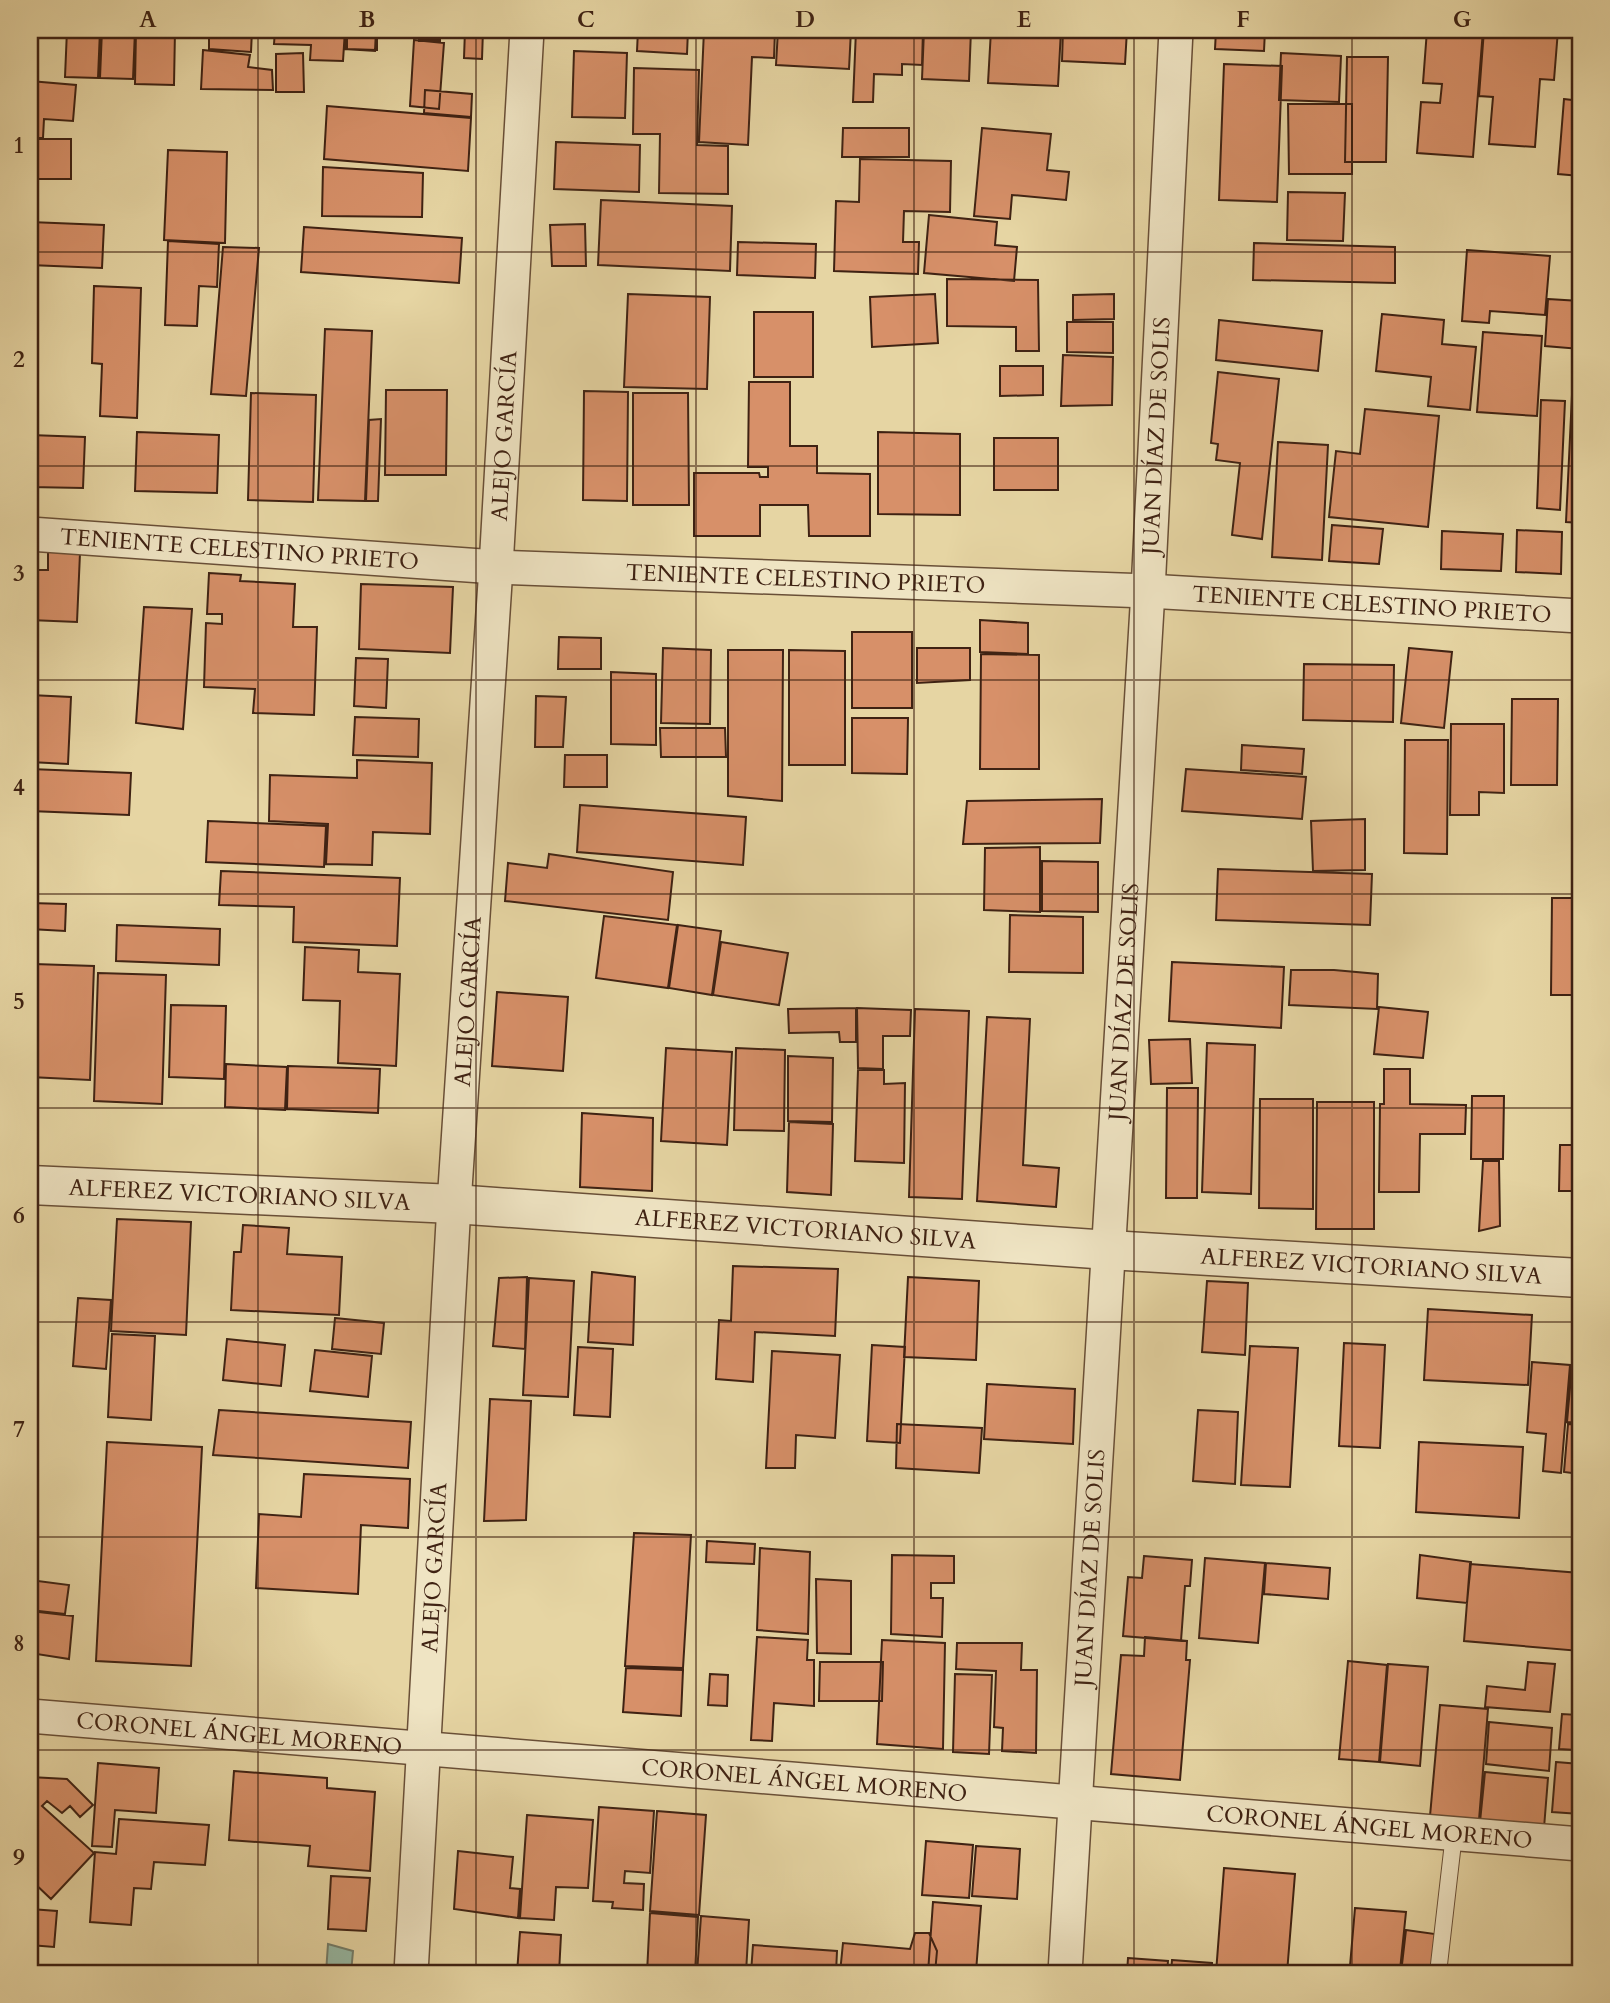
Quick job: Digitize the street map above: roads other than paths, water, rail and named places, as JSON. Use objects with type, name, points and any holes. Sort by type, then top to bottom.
[{"type":"street","name":"ALEJO GARCÍA","points":[[411,1973],[454,1204],[496,567],[527,30]]},
{"type":"street","name":"JUAN DÍAZ DE SOLIS","points":[[1065,1973],[1148,591],[1176,30]]},
{"type":"street","name":"TENIENTE CELESTINO PRIETO","points":[[30,534],[496,567],[1148,591],[1580,616]]},
{"type":"street","name":"ALFEREZ VICTORIANO SILVA","points":[[30,1185],[454,1204],[1109,1250],[1580,1278]]},
{"type":"street","name":"CORONEL ÁNGEL MORENO","points":[[30,1716],[1580,1844]]},
{"type":"lane","points":[[1438,1973],[1454,1833]]}]
